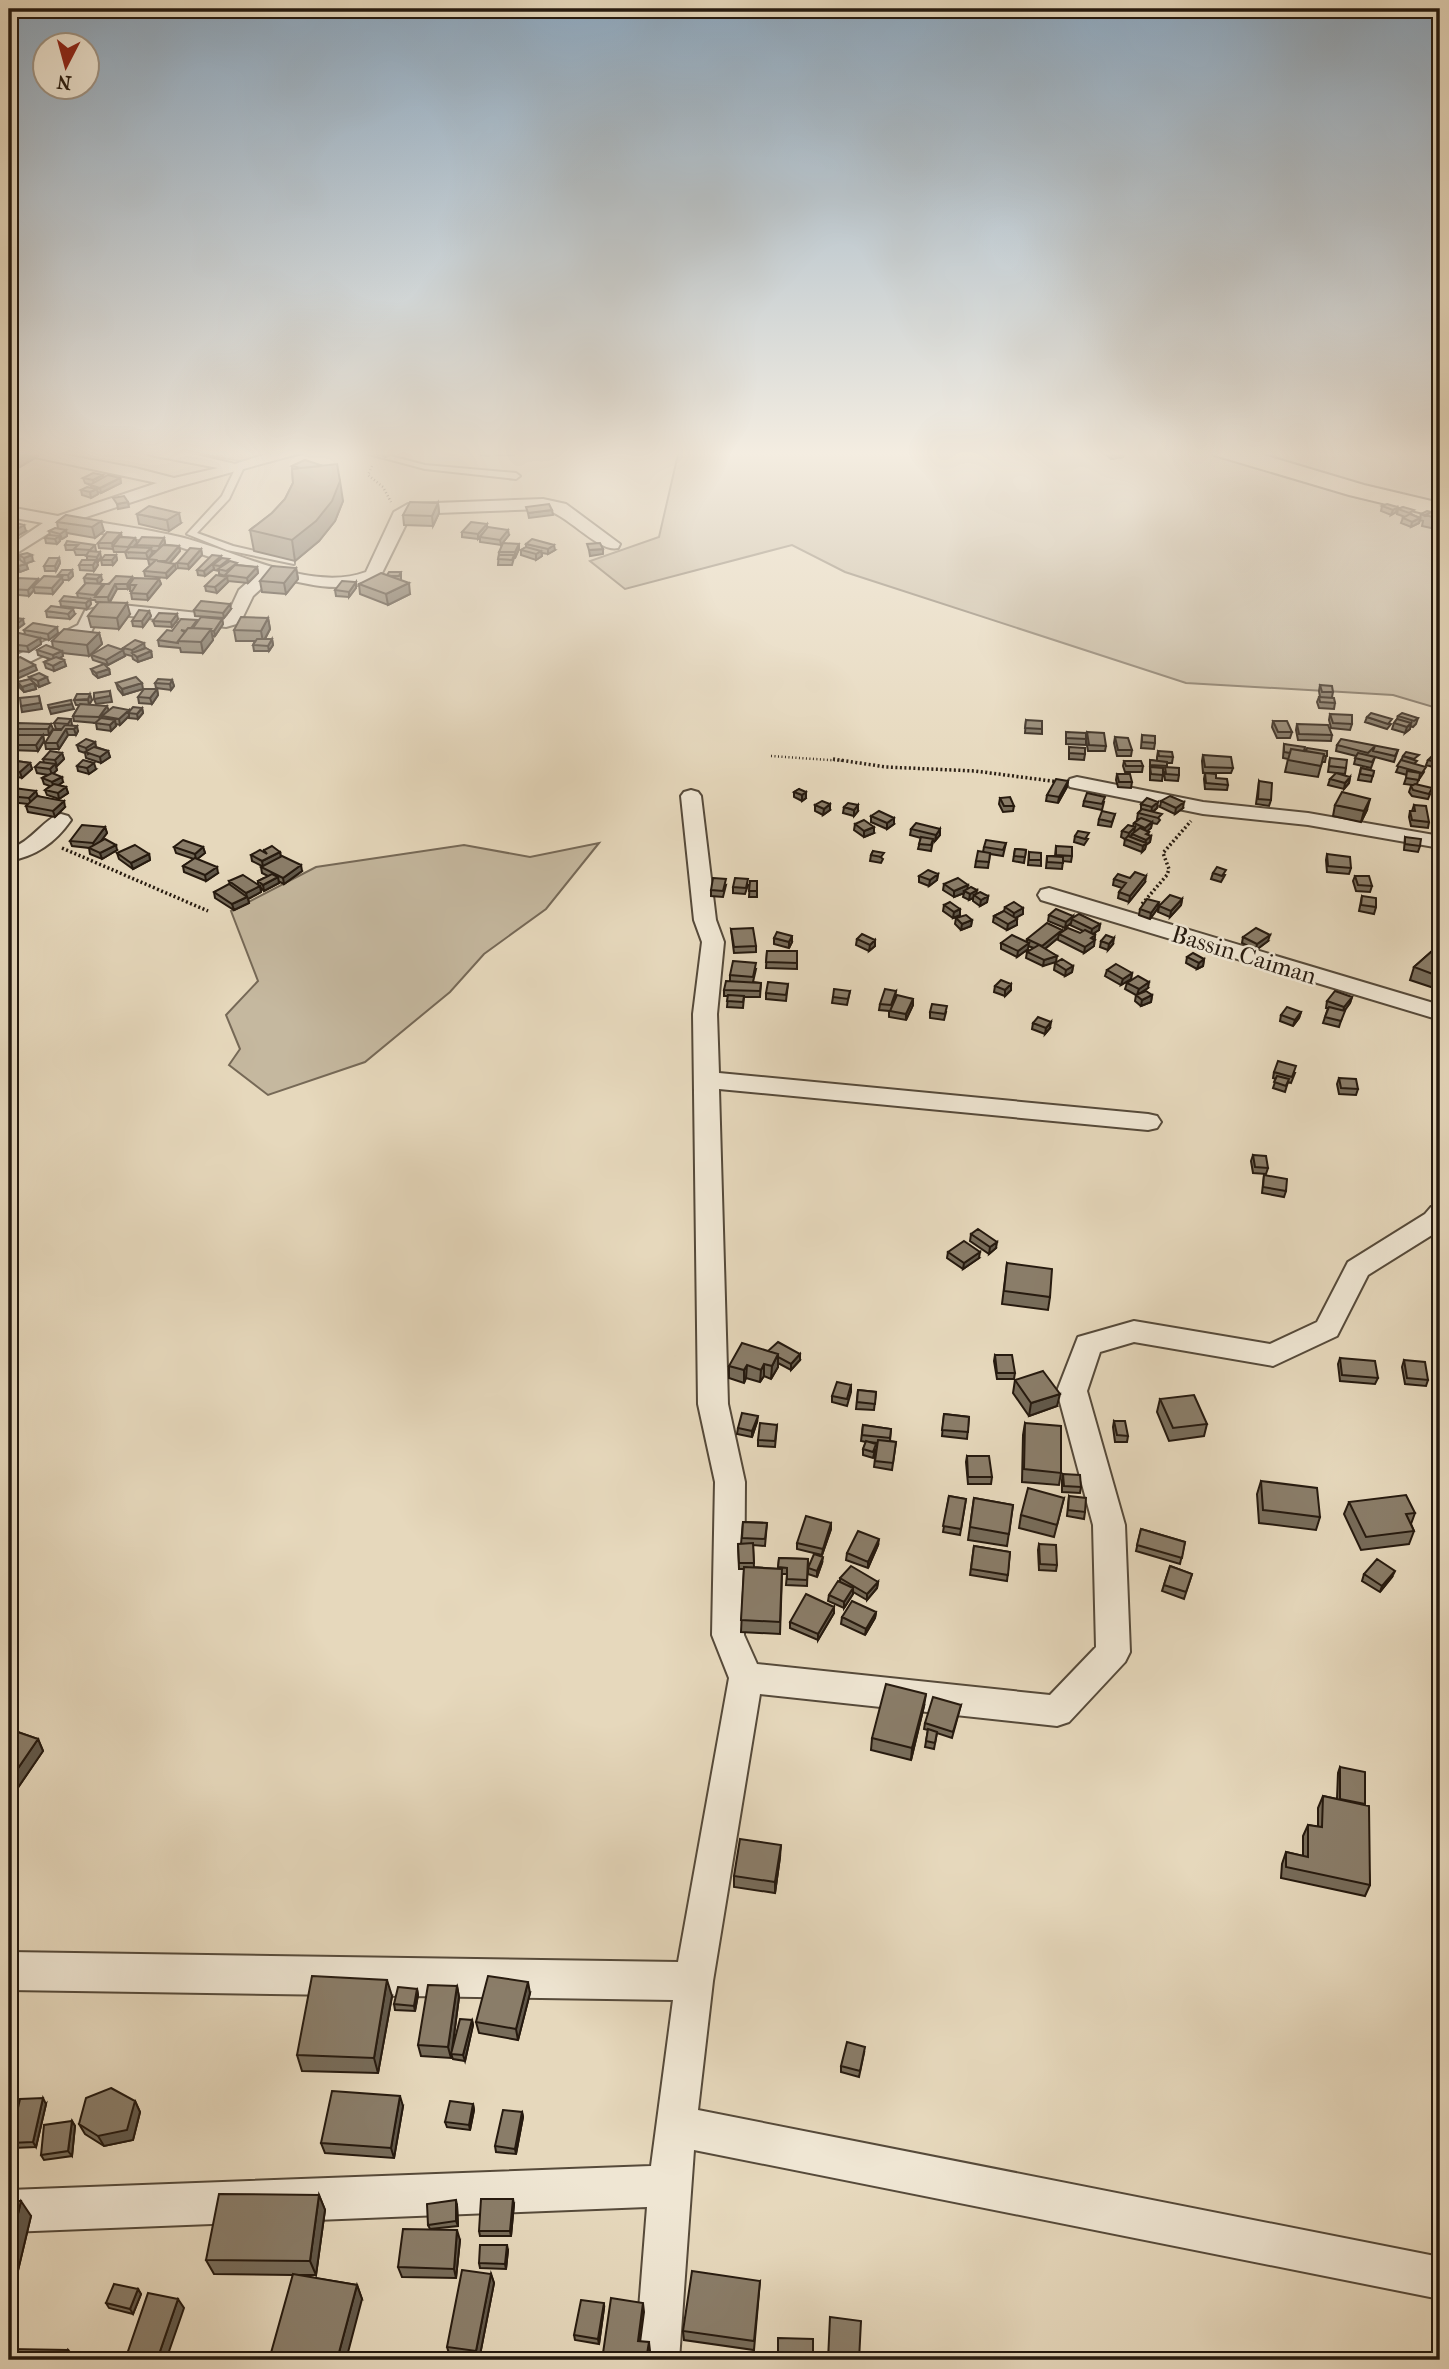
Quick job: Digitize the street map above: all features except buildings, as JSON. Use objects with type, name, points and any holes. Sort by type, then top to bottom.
[{"type":"street","points":[[238,561],[270,571],[332,584],[357,581],[373,575],[380,561]]},
{"type":"street","points":[[9,666],[85,628],[91,615],[112,608],[226,622],[233,619],[246,594],[270,571]]},
{"type":"street","points":[[1077,783],[1203,808],[1308,819],[1440,842]]},
{"type":"street","points":[[657,2360],[669,2187],[694,1981],[746,1678],[728,1635],[730,1482],[713,1404],[705,1014],[713,942],[705,920],[691,796]]},
{"type":"street","points":[[9,855],[20,853],[45,840],[61,820]]},
{"type":"street","name":"Bassin Caiman","points":[[1049,895],[1440,1013]]},
{"type":"street","points":[[706,1080],[1148,1122]]},
{"type":"street","points":[[746,1678],[1056,1711],[1112,1652],[1110,1525],[1072,1391],[1088,1345],[1134,1331],[1273,1355],[1327,1329],[1358,1269],[1434,1221],[1440,1214]]},
{"type":"street","points":[[9,1970],[694,1981]]},
{"type":"street","points":[[676,2126],[1440,2278]]},
{"type":"street","points":[[9,2211],[620,2186],[669,2187]]},
{"type":"lane","points":[[285,561],[291,562]]},
{"type":"path","points":[[771,756],[832,759],[898,768],[975,771],[1077,783]]},
{"type":"path","points":[[1129,920],[1167,875],[1169,869],[1163,853],[1203,808]]},
{"type":"path","points":[[45,840],[208,911]]},
{"type":"shaded area","points":[[591,561],[733,561],[625,589]]},
{"type":"shaded area","points":[[823,561],[1440,561],[1440,709],[1393,695],[1186,683],[845,572]]},
{"type":"shaded area","points":[[599,843],[546,909],[484,954],[450,992],[365,1062],[268,1095],[229,1065],[240,1049],[226,1015],[258,981],[231,911],[316,867],[464,845],[530,857]]}]
